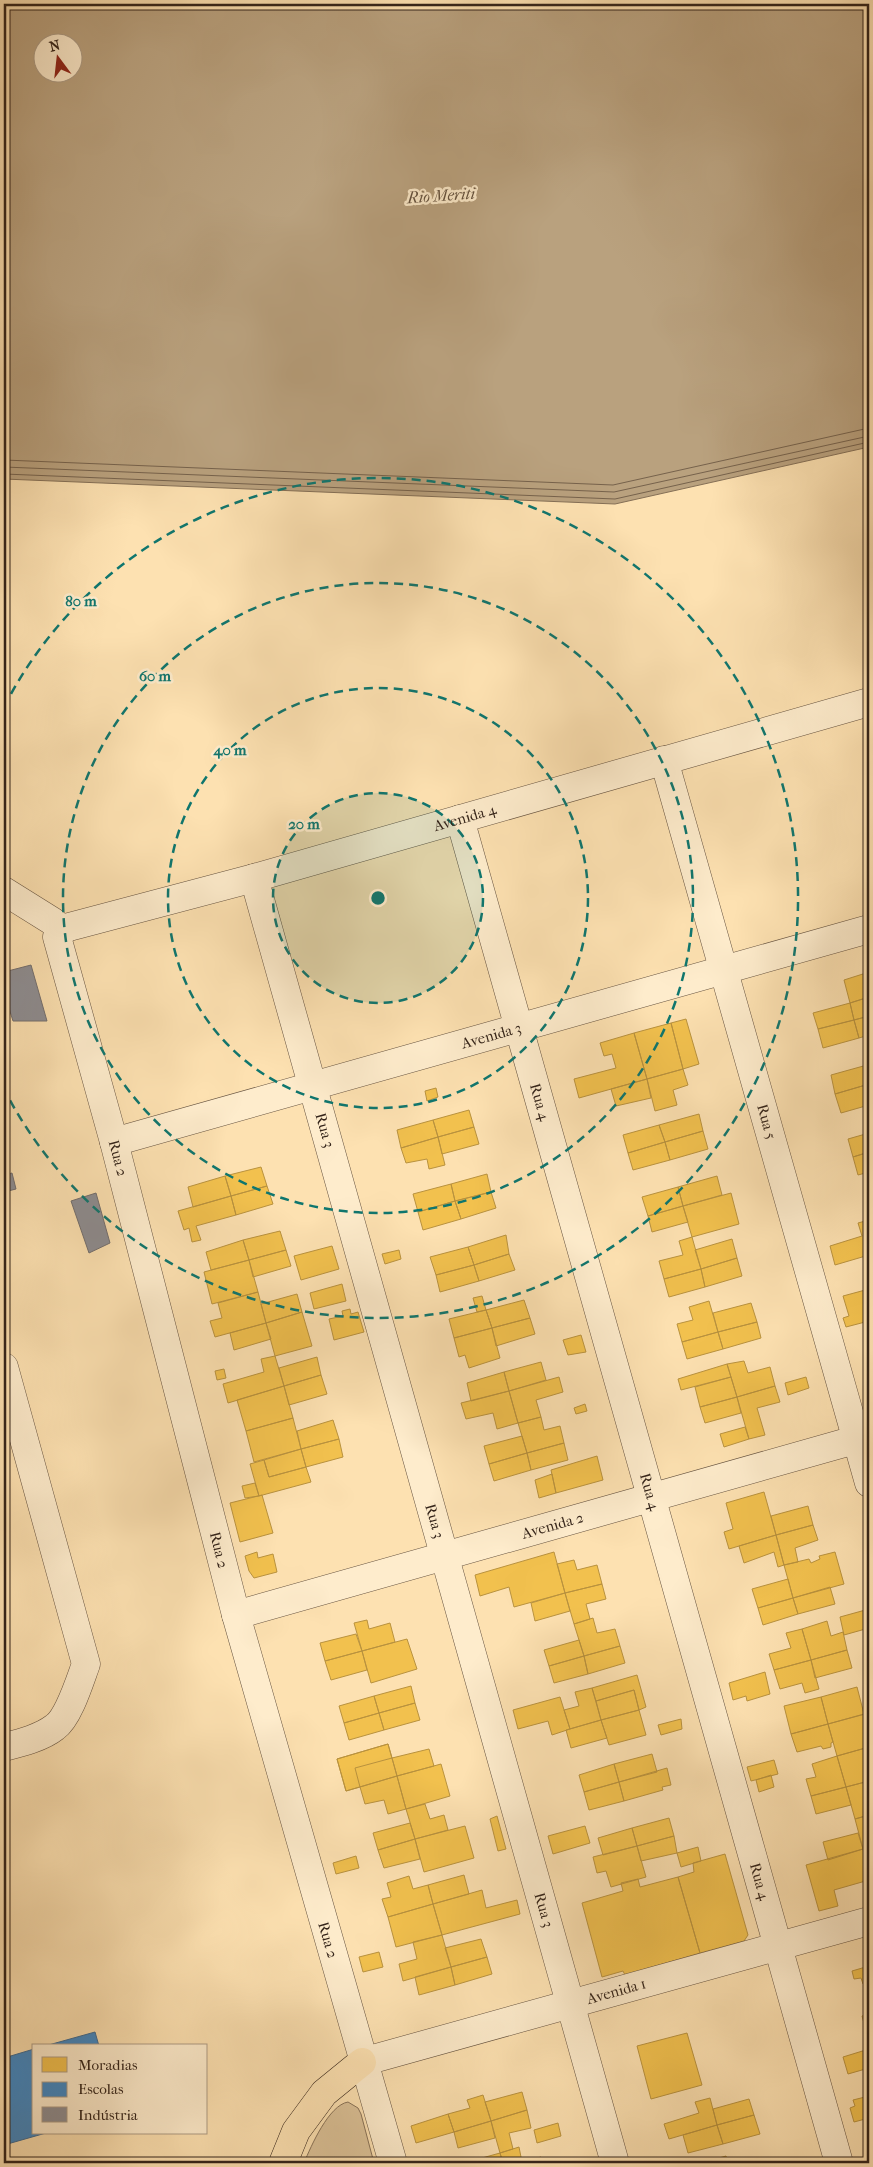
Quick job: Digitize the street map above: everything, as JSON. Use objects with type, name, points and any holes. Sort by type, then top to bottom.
[{"type":"highway","points":[[283,2163],[296,2131],[324,2093],[362,2062]]},
{"type":"street","name":"Avenida 4","points":[[61,932],[69,927],[254,878],[869,702]]},
{"type":"street","name":"Rua 5","points":[[664,760],[724,970],[863,1438],[869,1483]]},
{"type":"street","name":"Rua 4","points":[[460,819],[839,2163]]},
{"type":"street","name":"Rua 3","points":[[254,878],[615,2163]]},
{"type":"street","points":[[4,891],[52,921],[61,932]]},
{"type":"street","name":"Avenida 3","points":[[114,1142],[869,929]]},
{"type":"street","name":"Rua 2","points":[[61,932],[57,937],[58,943],[114,1142],[236,1615],[362,2062],[393,2163]]},
{"type":"street","points":[[4,1367],[86,1664],[76,1696],[56,1727],[23,1742],[4,1747]]},
{"type":"street","name":"Avenida 2","points":[[236,1615],[863,1438]]},
{"type":"street","name":"Avenida 1","points":[[362,2062],[869,1921]]},
{"type":"shaded area","points":[[348,2102],[358,2108],[361,2114],[374,2163],[304,2163],[316,2137],[328,2118],[334,2110]]},
{"type":"water","name":"Rio Meriti","points":[[4,4],[869,4],[869,447],[615,504],[4,479]]},
{"type":"building: Moradias","points":[[866,973],[869,983],[869,997],[850,1003],[844,980]]},
{"type":"building: Moradias","points":[[869,997],[869,1016],[854,1020],[850,1003]]},
{"type":"building: Moradias","points":[[850,1003],[854,1020],[818,1029],[813,1013]]},
{"type":"building: Moradias","points":[[869,1016],[869,1035],[859,1038],[854,1020]]},
{"type":"building: Moradias","points":[[686,1019],[699,1064],[683,1069],[671,1023]]},
{"type":"building: Moradias","points":[[854,1020],[859,1038],[823,1048],[818,1029]]},
{"type":"building: Moradias","points":[[671,1023],[683,1069],[647,1079],[634,1033]]},
{"type":"building: Moradias","points":[[634,1033],[647,1079],[579,1098],[574,1079],[616,1068],[612,1054],[604,1056],[600,1043]]},
{"type":"building: Moradias","points":[[869,1051],[869,1073],[864,1052]]},
{"type":"building: Moradias","points":[[867,1065],[869,1084],[835,1094],[831,1075]]},
{"type":"building: Moradias","points":[[683,1069],[688,1085],[673,1090],[677,1105],[655,1111],[647,1079]]},
{"type":"building: Moradias","points":[[647,1079],[651,1098],[616,1106],[611,1089]]},
{"type":"building: Moradias","points":[[869,1084],[869,1105],[841,1113],[835,1094]]},
{"type":"building: Moradias","points":[[436,1088],[438,1097],[427,1101],[425,1091]]},
{"type":"building: Moradias","points":[[469,1110],[474,1127],[438,1137],[433,1120]]},
{"type":"building: Moradias","points":[[699,1114],[703,1131],[665,1142],[659,1125]]},
{"type":"building: Moradias","points":[[433,1120],[438,1137],[401,1148],[397,1130]]},
{"type":"building: Moradias","points":[[659,1125],[665,1142],[628,1153],[623,1135]]},
{"type":"building: Moradias","points":[[474,1127],[479,1144],[442,1154],[438,1137]]},
{"type":"building: Moradias","points":[[703,1131],[708,1149],[670,1160],[665,1142]]},
{"type":"building: Moradias","points":[[869,1133],[869,1152],[853,1157],[848,1139]]},
{"type":"building: Moradias","points":[[438,1137],[445,1165],[429,1169],[427,1159],[406,1163],[401,1148]]},
{"type":"building: Moradias","points":[[665,1142],[670,1160],[633,1170],[628,1153]]},
{"type":"building: Moradias","points":[[869,1152],[869,1172],[858,1175],[853,1157]]},
{"type":"building: Moradias","points":[[261,1167],[267,1186],[231,1196],[225,1176]]},
{"type":"building: Moradias","points":[[487,1174],[491,1192],[455,1201],[451,1184]]},
{"type":"building: Moradias","points":[[225,1176],[231,1196],[193,1207],[188,1187]]},
{"type":"building: Moradias","points":[[717,1176],[722,1195],[683,1206],[678,1187]]},
{"type":"building: Moradias","points":[[451,1184],[455,1201],[418,1212],[413,1194]]},
{"type":"building: Moradias","points":[[267,1186],[273,1204],[236,1215],[231,1196]]},
{"type":"building: Moradias","points":[[678,1187],[683,1206],[648,1216],[642,1197]]},
{"type":"building: Moradias","points":[[491,1192],[496,1208],[461,1219],[455,1201]]},
{"type":"building: Moradias","points":[[731,1193],[739,1224],[692,1237],[683,1206]]},
{"type":"building: Moradias","points":[[231,1196],[236,1215],[196,1226],[201,1240],[192,1242],[189,1228],[184,1230],[178,1211]]},
{"type":"building: Moradias","points":[[455,1201],[461,1219],[423,1230],[418,1212]]},
{"type":"building: Moradias","points":[[683,1206],[688,1222],[652,1232],[648,1216]]},
{"type":"building: Moradias","points":[[869,1220],[869,1255],[835,1265],[830,1246],[862,1236],[858,1223]]},
{"type":"building: Moradias","points":[[280,1231],[286,1250],[249,1260],[243,1240]]},
{"type":"building: Moradias","points":[[506,1235],[509,1254],[474,1265],[468,1247]]},
{"type":"building: Moradias","points":[[692,1237],[701,1269],[664,1279],[659,1261],[683,1255],[679,1241]]},
{"type":"building: Moradias","points":[[732,1239],[737,1258],[701,1269],[695,1250]]},
{"type":"building: Moradias","points":[[243,1240],[249,1260],[211,1270],[206,1252]]},
{"type":"building: Moradias","points":[[332,1246],[339,1269],[301,1280],[294,1256]]},
{"type":"building: Moradias","points":[[468,1247],[474,1265],[436,1275],[430,1257]]},
{"type":"building: Moradias","points":[[286,1250],[291,1266],[253,1277],[249,1260]]},
{"type":"building: Moradias","points":[[399,1250],[401,1259],[385,1264],[382,1254]]},
{"type":"building: Moradias","points":[[509,1254],[515,1270],[479,1281],[474,1265]]},
{"type":"building: Moradias","points":[[737,1258],[742,1276],[705,1287],[701,1269]]},
{"type":"building: Moradias","points":[[249,1260],[258,1292],[212,1304],[204,1272]]},
{"type":"building: Moradias","points":[[474,1265],[479,1281],[440,1292],[436,1275]]},
{"type":"building: Moradias","points":[[701,1269],[705,1287],[669,1297],[664,1279]]},
{"type":"building: Moradias","points":[[342,1284],[346,1301],[314,1309],[310,1293]]},
{"type":"building: Moradias","points":[[869,1289],[869,1321],[846,1327],[843,1318],[849,1316],[843,1296]]},
{"type":"building: Moradias","points":[[258,1292],[266,1323],[215,1337],[210,1321],[222,1318],[218,1303]]},
{"type":"building: Moradias","points":[[297,1294],[302,1312],[266,1323],[261,1304]]},
{"type":"building: Moradias","points":[[482,1296],[486,1310],[477,1312],[473,1298]]},
{"type":"building: Moradias","points":[[524,1300],[530,1318],[492,1328],[486,1310]]},
{"type":"building: Moradias","points":[[709,1301],[718,1332],[682,1342],[677,1324],[693,1320],[689,1307]]},
{"type":"building: Moradias","points":[[751,1303],[757,1322],[718,1332],[713,1313]]},
{"type":"building: Moradias","points":[[350,1309],[351,1314],[358,1312],[364,1332],[334,1340],[329,1319],[343,1316],[342,1311]]},
{"type":"building: Moradias","points":[[486,1310],[492,1328],[454,1338],[449,1319]]},
{"type":"building: Moradias","points":[[302,1312],[312,1346],[275,1356],[266,1323]]},
{"type":"building: Moradias","points":[[530,1318],[535,1334],[496,1346],[492,1328]]},
{"type":"building: Moradias","points":[[757,1322],[761,1338],[723,1349],[718,1332]]},
{"type":"building: Moradias","points":[[266,1323],[271,1339],[234,1350],[230,1333]]},
{"type":"building: Moradias","points":[[492,1328],[500,1358],[469,1368],[465,1355],[459,1357],[454,1338]]},
{"type":"building: Moradias","points":[[718,1332],[723,1349],[687,1359],[682,1342]]},
{"type":"building: Moradias","points":[[581,1335],[586,1352],[568,1355],[563,1340]]},
{"type":"building: Moradias","points":[[275,1356],[284,1386],[228,1403],[223,1384],[264,1372],[261,1359]]},
{"type":"building: Moradias","points":[[317,1357],[321,1375],[284,1386],[279,1368]]},
{"type":"building: Moradias","points":[[744,1361],[748,1373],[770,1367],[775,1386],[737,1397],[727,1364]]},
{"type":"building: Moradias","points":[[541,1362],[546,1380],[509,1391],[504,1372]]},
{"type":"building: Moradias","points":[[727,1364],[731,1377],[681,1390],[678,1379]]},
{"type":"building: Moradias","points":[[224,1369],[226,1378],[217,1380],[215,1371]]},
{"type":"building: Moradias","points":[[504,1372],[509,1391],[471,1401],[467,1383]]},
{"type":"building: Moradias","points":[[321,1375],[327,1394],[289,1405],[284,1386]]},
{"type":"building: Moradias","points":[[559,1377],[563,1392],[536,1400],[541,1417],[518,1423],[509,1391]]},
{"type":"building: Moradias","points":[[731,1377],[737,1397],[700,1407],[695,1387]]},
{"type":"building: Moradias","points":[[806,1377],[809,1388],[788,1395],[785,1383]]},
{"type":"building: Moradias","points":[[284,1386],[293,1418],[246,1431],[237,1400]]},
{"type":"building: Moradias","points":[[775,1386],[780,1402],[757,1408],[765,1435],[749,1439],[737,1397]]},
{"type":"building: Moradias","points":[[509,1391],[518,1423],[497,1429],[493,1413],[466,1419],[461,1403]]},
{"type":"building: Moradias","points":[[737,1397],[741,1413],[705,1423],[700,1407]]},
{"type":"building: Moradias","points":[[585,1404],[587,1411],[576,1414],[574,1408]]},
{"type":"building: Moradias","points":[[541,1417],[544,1430],[560,1426],[564,1443],[527,1453],[518,1423]]},
{"type":"building: Moradias","points":[[293,1418],[301,1449],[254,1462],[246,1431]]},
{"type":"building: Moradias","points":[[333,1420],[339,1439],[301,1449],[297,1431]]},
{"type":"building: Moradias","points":[[745,1427],[749,1439],[724,1447],[720,1434]]},
{"type":"building: Moradias","points":[[522,1436],[527,1453],[489,1464],[484,1446]]},
{"type":"building: Moradias","points":[[339,1439],[343,1457],[306,1467],[301,1449]]},
{"type":"building: Moradias","points":[[564,1443],[568,1460],[531,1470],[527,1453]]},
{"type":"building: Moradias","points":[[301,1449],[306,1467],[269,1477],[264,1460]]},
{"type":"building: Moradias","points":[[527,1453],[531,1470],[494,1481],[489,1464]]},
{"type":"building: Moradias","points":[[597,1456],[603,1480],[556,1493],[551,1470]]},
{"type":"building: Moradias","points":[[264,1460],[269,1477],[306,1467],[311,1482],[259,1496],[250,1464]]},
{"type":"building: Moradias","points":[[552,1474],[556,1493],[539,1498],[535,1480]]},
{"type":"building: Moradias","points":[[255,1483],[259,1496],[245,1498],[242,1486]]},
{"type":"building: Moradias","points":[[764,1492],[776,1535],[729,1549],[724,1532],[733,1529],[726,1503]]},
{"type":"building: Moradias","points":[[262,1495],[273,1533],[240,1542],[230,1503]]},
{"type":"building: Moradias","points":[[808,1506],[813,1525],[776,1535],[771,1516]]},
{"type":"building: Moradias","points":[[813,1525],[818,1540],[795,1548],[798,1562],[784,1565],[776,1535]]},
{"type":"building: Moradias","points":[[776,1535],[784,1565],[778,1567],[774,1552],[744,1563],[739,1546]]},
{"type":"building: Moradias","points":[[257,1552],[258,1558],[273,1554],[277,1572],[254,1578],[249,1571],[245,1556]]},
{"type":"building: Moradias","points":[[554,1552],[565,1593],[514,1607],[509,1587],[480,1596],[475,1575]]},
{"type":"building: Moradias","points":[[835,1552],[844,1584],[793,1598],[784,1565],[809,1559],[811,1563],[820,1559],[819,1556]]},
{"type":"building: Moradias","points":[[574,1560],[577,1570],[597,1565],[602,1584],[565,1593],[557,1564]]},
{"type":"building: Moradias","points":[[788,1579],[793,1598],[758,1608],[752,1589]]},
{"type":"building: Moradias","points":[[602,1584],[606,1599],[586,1604],[590,1619],[574,1624],[565,1593]]},
{"type":"building: Moradias","points":[[830,1587],[835,1604],[798,1614],[793,1598]]},
{"type":"building: Moradias","points":[[565,1593],[570,1611],[535,1621],[531,1603]]},
{"type":"building: Moradias","points":[[793,1598],[798,1614],[763,1625],[758,1608]]},
{"type":"building: Moradias","points":[[869,1609],[869,1628],[844,1635],[840,1617]]},
{"type":"building: Moradias","points":[[593,1618],[597,1633],[615,1629],[620,1646],[584,1656],[574,1624]]},
{"type":"building: Moradias","points":[[367,1620],[369,1629],[390,1623],[395,1642],[362,1651],[354,1623]]},
{"type":"building: Moradias","points":[[827,1621],[831,1636],[843,1632],[847,1650],[811,1660],[802,1629]]},
{"type":"building: Moradias","points":[[802,1629],[811,1660],[774,1670],[769,1654],[791,1648],[786,1633]]},
{"type":"building: Moradias","points":[[356,1634],[362,1651],[325,1661],[320,1643]]},
{"type":"building: Moradias","points":[[407,1639],[417,1669],[371,1683],[362,1651]]},
{"type":"building: Moradias","points":[[579,1640],[584,1656],[549,1666],[544,1650]]},
{"type":"building: Moradias","points":[[620,1646],[625,1663],[588,1674],[584,1656]]},
{"type":"building: Moradias","points":[[847,1650],[852,1668],[815,1678],[811,1660]]},
{"type":"building: Moradias","points":[[362,1651],[367,1670],[331,1680],[325,1661]]},
{"type":"building: Moradias","points":[[584,1656],[588,1674],[554,1683],[549,1666]]},
{"type":"building: Moradias","points":[[811,1660],[819,1689],[805,1693],[802,1683],[780,1689],[774,1670]]},
{"type":"building: Moradias","points":[[765,1672],[770,1694],[747,1701],[746,1696],[733,1700],[729,1683]]},
{"type":"building: Moradias","points":[[637,1675],[646,1707],[639,1710],[634,1690],[596,1701],[592,1688]]},
{"type":"building: Moradias","points":[[411,1686],[415,1703],[379,1713],[374,1696]]},
{"type":"building: Moradias","points":[[857,1687],[864,1714],[828,1724],[821,1697]]},
{"type":"building: Moradias","points":[[592,1688],[601,1720],[570,1729],[564,1710],[579,1706],[575,1692]]},
{"type":"building: Moradias","points":[[634,1690],[639,1710],[601,1720],[596,1701]]},
{"type":"building: Moradias","points":[[374,1696],[379,1713],[344,1723],[339,1706]]},
{"type":"building: Moradias","points":[[560,1697],[570,1729],[552,1735],[548,1721],[518,1729],[513,1710]]},
{"type":"building: Moradias","points":[[821,1697],[828,1724],[791,1734],[784,1706]]},
{"type":"building: Moradias","points":[[415,1703],[420,1720],[384,1730],[379,1713]]},
{"type":"building: Moradias","points":[[639,1710],[646,1735],[609,1745],[601,1720]]},
{"type":"building: Moradias","points":[[379,1713],[384,1730],[349,1740],[344,1723]]},
{"type":"building: Moradias","points":[[869,1713],[869,1747],[837,1756],[828,1724]]},
{"type":"building: Moradias","points":[[681,1719],[682,1729],[661,1735],[658,1725]]},
{"type":"building: Moradias","points":[[601,1720],[607,1738],[571,1748],[566,1730]]},
{"type":"building: Moradias","points":[[828,1724],[833,1742],[831,1747],[823,1749],[821,1746],[797,1752],[791,1734]]},
{"type":"building: Moradias","points":[[388,1744],[397,1776],[346,1791],[337,1759]]},
{"type":"building: Moradias","points":[[388,1744],[392,1758],[355,1768],[360,1787],[346,1791],[337,1759]]},
{"type":"building: Moradias","points":[[869,1747],[869,1781],[846,1787],[837,1756]]},
{"type":"building: Moradias","points":[[429,1749],[434,1766],[397,1776],[392,1758]]},
{"type":"building: Moradias","points":[[652,1754],[657,1772],[619,1782],[614,1764]]},
{"type":"building: Moradias","points":[[837,1756],[846,1787],[811,1796],[806,1779],[816,1777],[812,1764]]},
{"type":"building: Moradias","points":[[774,1760],[778,1774],[751,1781],[747,1767]]},
{"type":"building: Moradias","points":[[441,1764],[450,1796],[406,1809],[397,1776]]},
{"type":"building: Moradias","points":[[614,1764],[619,1782],[584,1792],[579,1775]]},
{"type":"building: Moradias","points":[[667,1768],[671,1785],[662,1787],[663,1790],[624,1801],[619,1782]]},
{"type":"building: Moradias","points":[[771,1775],[774,1787],[759,1792],[756,1780]]},
{"type":"building: Moradias","points":[[397,1776],[406,1809],[388,1814],[384,1800],[365,1804],[360,1787]]},
{"type":"building: Moradias","points":[[869,1781],[869,1815],[855,1819],[846,1787]]},
{"type":"building: Moradias","points":[[619,1782],[624,1801],[589,1810],[584,1792]]},
{"type":"building: Moradias","points":[[846,1787],[851,1805],[816,1814],[811,1796]]},
{"type":"building: Moradias","points":[[425,1804],[430,1819],[444,1815],[448,1830],[415,1839],[406,1809]]},
{"type":"building: Moradias","points":[[869,1815],[869,1848],[863,1849],[855,1819]]},
{"type":"building: Moradias","points":[[497,1816],[506,1849],[498,1851],[490,1819]]},
{"type":"building: Moradias","points":[[669,1818],[674,1836],[637,1846],[632,1828]]},
{"type":"building: Moradias","points":[[410,1823],[415,1839],[378,1850],[373,1833]]},
{"type":"building: Moradias","points":[[465,1826],[474,1858],[424,1872],[415,1839]]},
{"type":"building: Moradias","points":[[585,1826],[590,1843],[553,1854],[548,1836]]},
{"type":"building: Moradias","points":[[632,1828],[637,1846],[603,1855],[598,1838]]},
{"type":"building: Moradias","points":[[858,1833],[863,1849],[828,1860],[823,1842]]},
{"type":"building: Moradias","points":[[674,1836],[677,1853],[641,1861],[637,1846]]},
{"type":"building: Moradias","points":[[415,1839],[420,1859],[384,1868],[378,1850]]},
{"type":"building: Moradias","points":[[637,1846],[646,1877],[611,1887],[606,1871],[597,1873],[593,1857]]},
{"type":"building: Moradias","points":[[698,1847],[701,1861],[681,1867],[677,1853]]},
{"type":"building: Moradias","points":[[869,1848],[869,1871],[863,1849]]},
{"type":"building: Moradias","points":[[863,1849],[869,1871],[869,1880],[834,1890],[838,1906],[819,1911],[806,1865]]},
{"type":"building: Moradias","points":[[725,1854],[748,1935],[744,1941],[700,1953],[678,1877],[694,1872],[693,1863]]},
{"type":"building: Moradias","points":[[356,1856],[359,1868],[336,1874],[333,1863]]},
{"type":"building: Moradias","points":[[464,1875],[469,1894],[433,1904],[428,1885]]},
{"type":"building: Moradias","points":[[409,1876],[413,1889],[428,1885],[433,1904],[388,1917],[382,1899],[391,1897],[387,1883]]},
{"type":"building: Moradias","points":[[678,1877],[700,1953],[625,1975],[623,1971],[602,1977],[582,1903],[623,1891],[621,1883],[638,1879],[640,1887]]},
{"type":"building: Moradias","points":[[482,1890],[486,1908],[517,1900],[520,1914],[442,1935],[433,1904]]},
{"type":"building: Moradias","points":[[433,1904],[442,1935],[396,1947],[388,1917]]},
{"type":"building: Moradias","points":[[442,1935],[451,1967],[403,1981],[399,1964],[417,1959],[413,1942]]},
{"type":"building: Moradias","points":[[481,1939],[487,1957],[451,1967],[445,1948]]},
{"type":"building: Moradias","points":[[379,1952],[383,1967],[363,1972],[359,1957]]},
{"type":"building: Moradias","points":[[487,1957],[492,1974],[455,1985],[451,1967]]},
{"type":"building: Moradias","points":[[869,1966],[869,1982],[863,1984],[861,1978],[854,1979],[852,1971]]},
{"type":"building: Moradias","points":[[451,1967],[455,1985],[419,1995],[415,1977]]},
{"type":"building: Moradias","points":[[869,2014],[869,2034],[867,2034],[862,2016]]},
{"type":"building: Moradias","points":[[687,2033],[702,2085],[651,2099],[637,2046]]},
{"type":"building: Moradias","points":[[869,2049],[869,2068],[848,2074],[843,2057]]},
{"type":"building: Moradias","points":[[522,2092],[527,2110],[491,2121],[485,2102]]},
{"type":"building: Moradias","points":[[483,2095],[491,2121],[454,2132],[448,2114],[470,2108],[467,2100]]},
{"type":"building: Moradias","points":[[869,2096],[869,2118],[854,2122],[850,2108],[855,2106],[853,2100]]},
{"type":"building: Moradias","points":[[710,2098],[717,2125],[669,2139],[664,2124],[699,2113],[695,2102]]},
{"type":"building: Moradias","points":[[749,2099],[754,2115],[717,2125],[713,2109]]},
{"type":"building: Moradias","points":[[527,2110],[531,2128],[509,2133],[513,2149],[500,2153],[491,2121]]},
{"type":"building: Moradias","points":[[448,2114],[454,2132],[416,2143],[411,2126]]},
{"type":"building: Moradias","points":[[754,2115],[760,2134],[723,2144],[717,2125]]},
{"type":"building: Moradias","points":[[491,2121],[495,2138],[458,2148],[454,2132]]},
{"type":"building: Moradias","points":[[558,2123],[561,2136],[537,2143],[534,2130]]},
{"type":"building: Moradias","points":[[717,2125],[723,2144],[688,2153],[683,2135]]},
{"type":"building: Moradias","points":[[519,2147],[522,2162],[541,2157],[542,2163],[503,2163],[500,2153]]},
{"type":"building: Moradias","points":[[500,2153],[503,2163],[464,2163]]},
{"type":"building: Moradias","points":[[726,2156],[728,2163],[702,2163]]},
{"type":"building: Escolas","points":[[95,2032],[98,2044],[52,2044]]},
{"type":"building: Escolas","points":[[32,2050],[32,2134],[42,2134],[4,2145],[4,2058]]},
{"type":"building: Indústria","points":[[31,965],[47,1021],[13,1021],[4,992],[4,972]]},
{"type":"building: Indústria","points":[[12,1173],[16,1189],[4,1192],[4,1175]]},
{"type":"building: Indústria","points":[[96,1193],[110,1243],[89,1253],[71,1201]]}]
